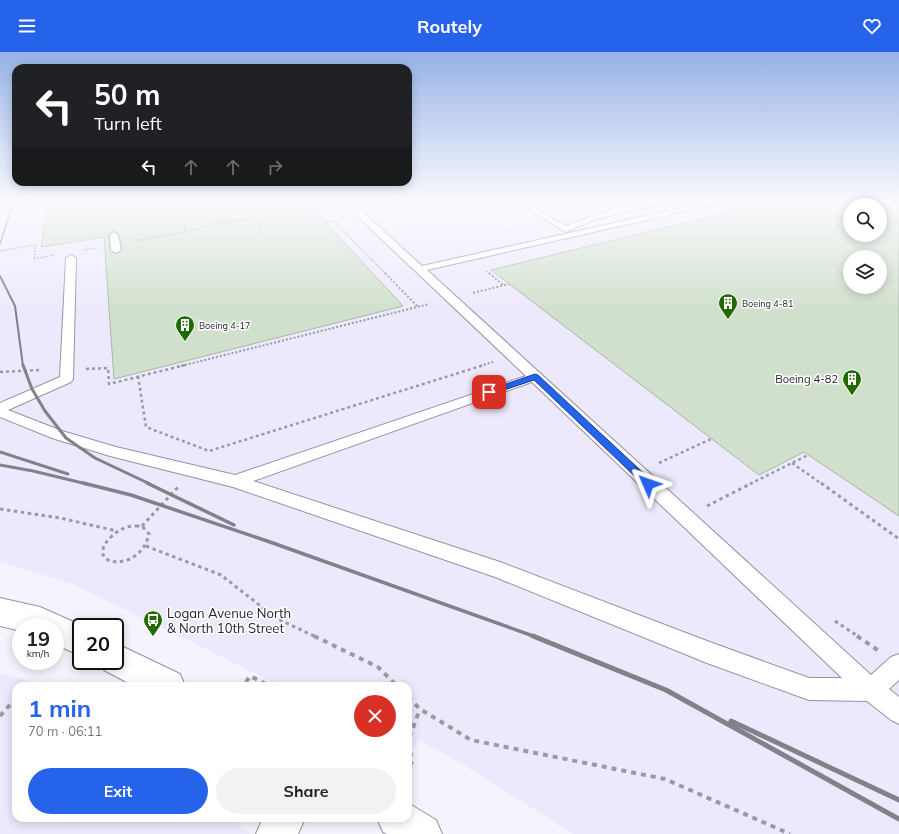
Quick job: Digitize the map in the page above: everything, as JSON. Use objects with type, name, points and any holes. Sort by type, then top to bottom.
[{"type":"main road","points":[[0,612],[27,618]]},
{"type":"main road","points":[[124,664],[160,682]]},
{"type":"main road","points":[[276,834],[283,822]]},
{"type":"main road","points":[[403,822],[422,834]]},
{"type":"lane","points":[[115,239],[116,247]]},
{"type":"lane","points":[[388,239],[871,690],[899,712]]},
{"type":"lane","points":[[540,242],[545,239]]},
{"type":"lane","points":[[420,269],[551,239]]},
{"type":"lane","points":[[0,408],[66,379],[68,369],[75,254]]},
{"type":"lane","points":[[235,481],[535,377]]},
{"type":"lane","points":[[0,412],[35,428],[103,450],[190,472],[235,481],[500,570],[707,652],[809,689],[871,690],[899,665]]},
{"type":"path","points":[[75,254],[151,239]]},
{"type":"path","points":[[352,239],[418,307]]},
{"type":"path","points":[[0,251],[36,245],[34,258],[56,255]]},
{"type":"path","points":[[0,372],[108,368],[109,384],[509,284]]},
{"type":"path","points":[[138,376],[146,427],[209,450],[498,361]]},
{"type":"path","points":[[663,468],[658,463],[713,438]]},
{"type":"path","points":[[712,512],[706,506],[808,455]]},
{"type":"path","points":[[792,463],[899,539]]},
{"type":"path","points":[[0,509],[60,518],[117,532]]},
{"type":"path","points":[[142,526],[147,530],[149,540],[146,546],[134,556],[126,560],[112,561],[103,556],[102,551],[107,540],[117,532],[128,527],[142,526]]},
{"type":"path","points":[[146,546],[221,574],[276,618],[378,667],[393,682]]},
{"type":"path","points":[[831,618],[899,665]]},
{"type":"path","points":[[246,682],[250,676],[262,682]]},
{"type":"path","points":[[412,700],[420,709],[471,740],[665,779],[790,834]]},
{"type":"path","points":[[0,716],[12,702]]},
{"type":"path","points":[[412,730],[420,709]]},
{"type":"shaded area","points":[[0,239],[843,239],[843,242],[887,242],[887,239],[899,239],[899,834],[573,834],[469,768],[418,739],[414,749],[412,746],[412,682],[273,682],[73,584],[0,562]]},
{"type":"shaded area","points":[[0,673],[23,679],[28,682],[12,682],[12,822],[234,822],[251,834],[0,834]]},
{"type":"building","name":"Boeing 4-17","points":[[42,239],[88,239],[41,247]]},
{"type":"building","name":"Boeing 4-17","points":[[104,239],[109,239],[110,250],[117,254],[122,250],[120,239],[342,239],[403,306],[114,379]]},
{"type":"building","name":"Boeing 4-81","points":[[617,239],[843,239],[843,242],[887,242],[887,239],[899,239],[899,516],[804,452],[759,475],[491,270]]},
{"type":"railway","points":[[0,244],[1,239]]},
{"type":"railway","points":[[0,276],[15,306],[23,366]]},
{"type":"railway","points":[[23,365],[32,389],[45,411],[66,438],[95,458],[150,484]]},
{"type":"railway","points":[[0,452],[68,474]]},
{"type":"railway","points":[[0,465],[87,484]]},
{"type":"railway","points":[[83,483],[87,484]]},
{"type":"railway","points":[[147,483],[234,525]]},
{"type":"railway","points":[[87,484],[131,495],[270,542],[536,637]]},
{"type":"railway","points":[[533,636],[666,690],[899,819]]},
{"type":"railway","points":[[731,721],[899,800]]},
{"type":"place","name":"Boeing 4-81","points":[[728,320]]},
{"type":"place","name":"Boeing 4-17","points":[[185,342]]},
{"type":"place","name":"Boeing 4-82","points":[[852,396]]},
{"type":"place","name":"Logan Avenue North & North 10th Street","points":[[153,637]]},
{"type":"route","points":[[489,392],[535,377],[648,484]]}]
